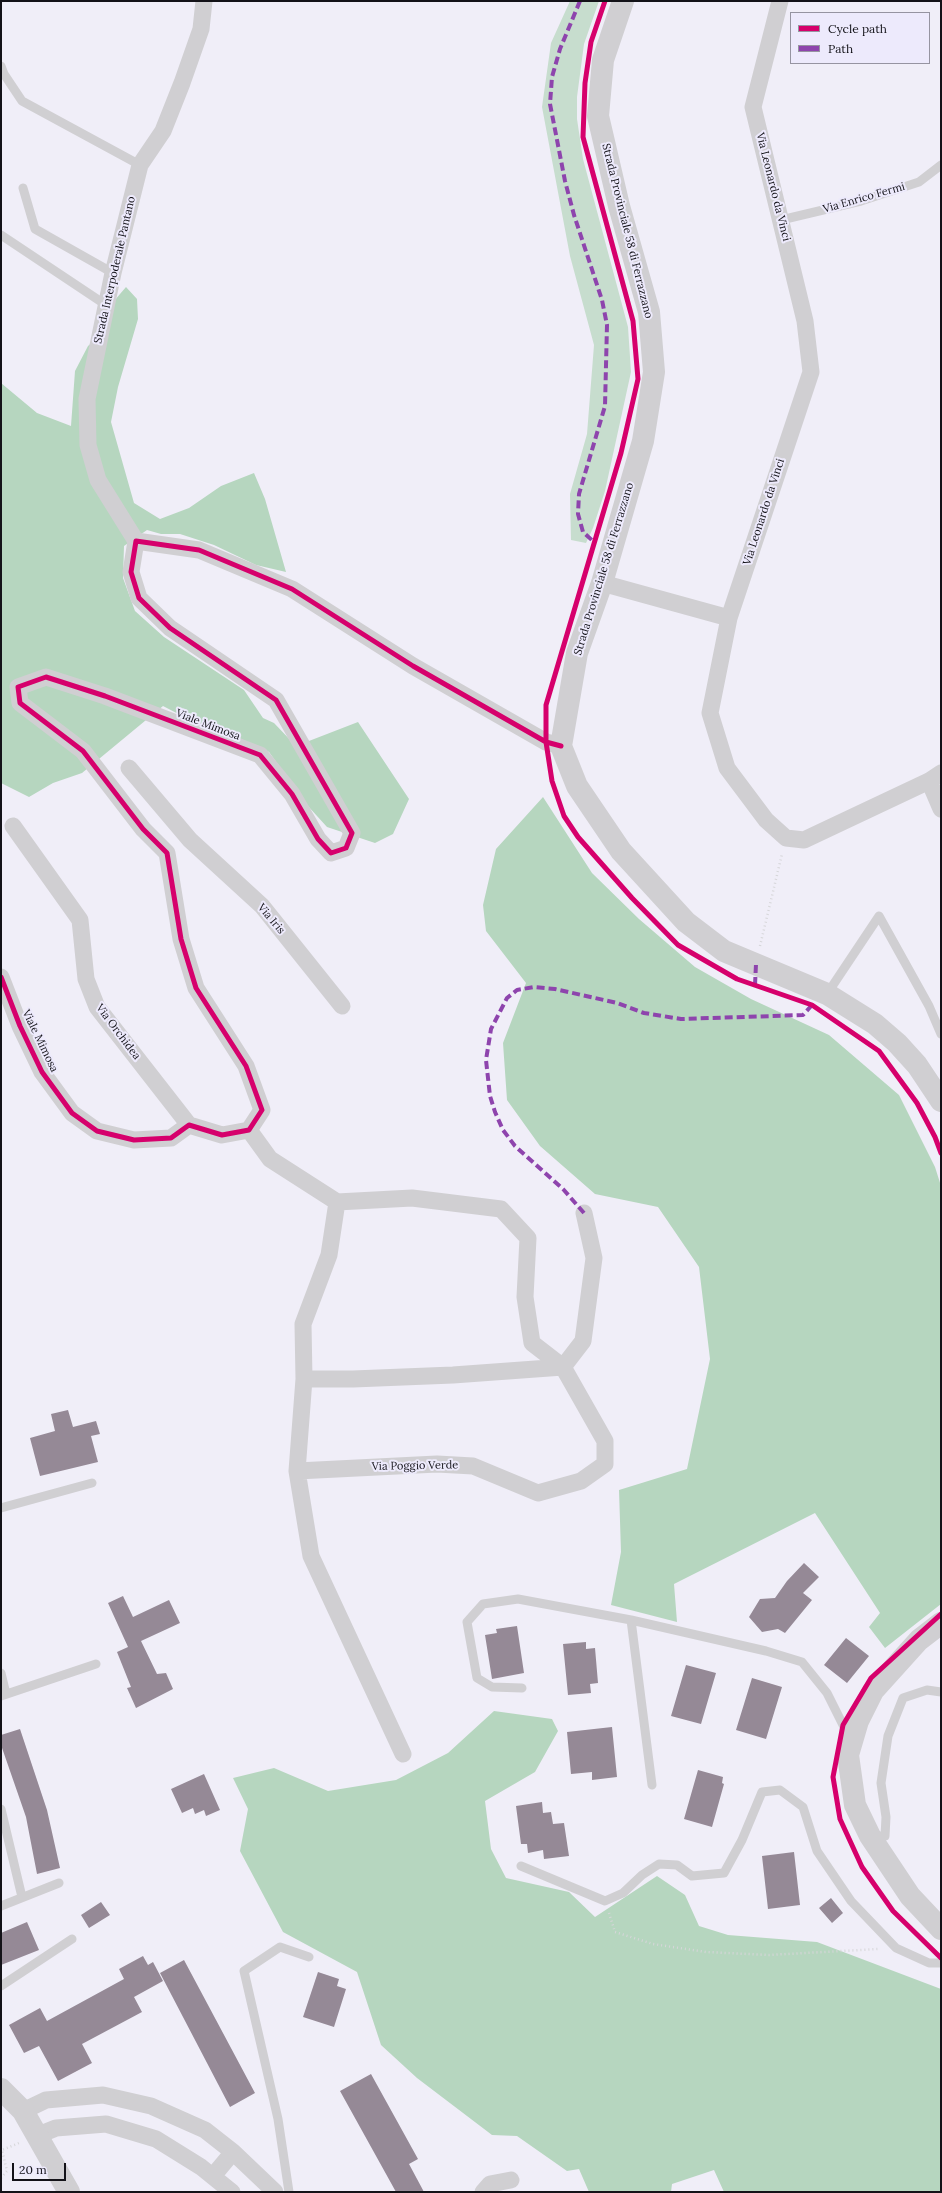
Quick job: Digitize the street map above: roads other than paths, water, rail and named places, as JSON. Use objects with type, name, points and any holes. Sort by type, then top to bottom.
[{"type":"street","name":"Strada Interpoderale Pantano","points":[[136,541],[98,480],[88,445],[86,399],[113,273],[140,165],[163,131],[182,83],[201,29],[204,1]]},
{"type":"street","name":"Strada Provinciale 58 di Ferrazzano","points":[[561,746],[577,653],[602,583],[644,441],[654,372],[650,312],[619,206],[598,116],[603,60],[623,1]]},
{"type":"street","name":"Via Leonardo da Vinci","points":[[780,1],[752,107],[782,220],[805,321],[811,372],[729,618],[710,713],[727,768],[766,820],[786,838],[804,840],[935,777]]},
{"type":"street","points":[[136,541],[200,550],[292,589],[413,666],[546,742],[561,746],[577,786],[626,857],[675,912],[698,932],[724,951],[827,994],[875,1024],[897,1043],[917,1065],[941,1101]]},
{"type":"street","name":"Viale Mimosa","points":[[136,541],[131,572],[139,598],[170,628],[276,700],[352,833],[346,848],[331,853],[318,839],[292,794],[260,755],[105,696],[46,678],[18,687],[20,703],[83,751],[143,829],[167,853]]},
{"type":"street","points":[[602,583],[729,618]]},
{"type":"street","name":"Via Iris","points":[[129,768],[190,840],[262,906],[342,1006]]},
{"type":"street","points":[[935,777],[941,809]]},
{"type":"street","name":"Via Orchidea","points":[[13,826],[80,920],[86,979],[97,1007],[189,1125]]},
{"type":"street","points":[[189,1125],[222,1135],[249,1130],[262,1110],[246,1066],[196,988],[181,940],[167,853],[190,840]]},
{"type":"street","name":"Viale Mimosa","points":[[1,977],[20,1026],[42,1072],[72,1113],[97,1131],[134,1140],[171,1138],[189,1125]]},
{"type":"street","points":[[249,1130],[270,1158],[337,1202],[329,1255],[303,1324],[304,1379],[297,1471],[311,1556],[403,1754]]},
{"type":"street","name":"Via Poggio Verde","points":[[297,1471],[437,1464],[473,1466],[538,1493],[581,1481],[605,1464],[604,1441],[563,1367],[532,1343],[525,1297],[528,1238],[501,1210],[412,1198],[337,1202]]},
{"type":"street","points":[[304,1379],[353,1379],[453,1375],[563,1367],[582,1341],[594,1258],[584,1213]]},
{"type":"street","points":[[941,1623],[919,1640],[872,1691],[858,1722],[848,1755],[855,1805],[870,1836],[910,1896],[941,1929]]},
{"type":"street","points":[[1,2089],[23,2111],[69,2192]]},
{"type":"street","points":[[23,2111],[46,2100],[103,2095],[150,2106],[205,2130],[233,2152],[275,2192]]},
{"type":"street","points":[[36,2136],[56,2128],[106,2124],[156,2139],[201,2166],[232,2192]]},
{"type":"street","points":[[213,2176],[233,2152]]},
{"type":"street","points":[[483,2192],[490,2184],[511,2180]]},
{"type":"lane","points":[[1,66],[4,74],[22,102],[140,165]]},
{"type":"lane","name":"Via Enrico Fermi","points":[[782,220],[861,201],[919,182],[941,165]]},
{"type":"lane","points":[[23,188],[35,230],[113,273]]},
{"type":"lane","points":[[1,235],[106,305]]},
{"type":"lane","points":[[827,994],[879,916],[929,1006],[941,1034]]},
{"type":"lane","points":[[1,1508],[92,1483]]},
{"type":"lane","points":[[522,1688],[492,1687],[477,1678],[467,1622],[484,1604],[518,1599],[631,1620],[766,1651],[802,1662],[827,1693],[843,1725],[858,1722]]},
{"type":"lane","points":[[631,1620],[652,1785]]},
{"type":"lane","points":[[1,1673],[4,1695],[96,1664]]},
{"type":"lane","points":[[870,1836],[885,1836],[886,1817],[881,1784],[888,1736],[903,1698],[927,1690],[941,1692]]},
{"type":"lane","points":[[521,1866],[605,1901],[623,1893],[642,1875],[659,1864],[677,1865],[692,1876],[724,1873],[742,1840],[762,1792],[780,1790],[803,1807],[817,1851],[850,1901],[896,1948],[929,1963],[941,1963]]},
{"type":"lane","points":[[1,1809],[22,1897]]},
{"type":"lane","points":[[1,1906],[59,1883]]},
{"type":"lane","points":[[1,1986],[72,1939]]},
{"type":"lane","points":[[289,2192],[278,2119],[244,1971],[280,1947],[309,1957]]}]
